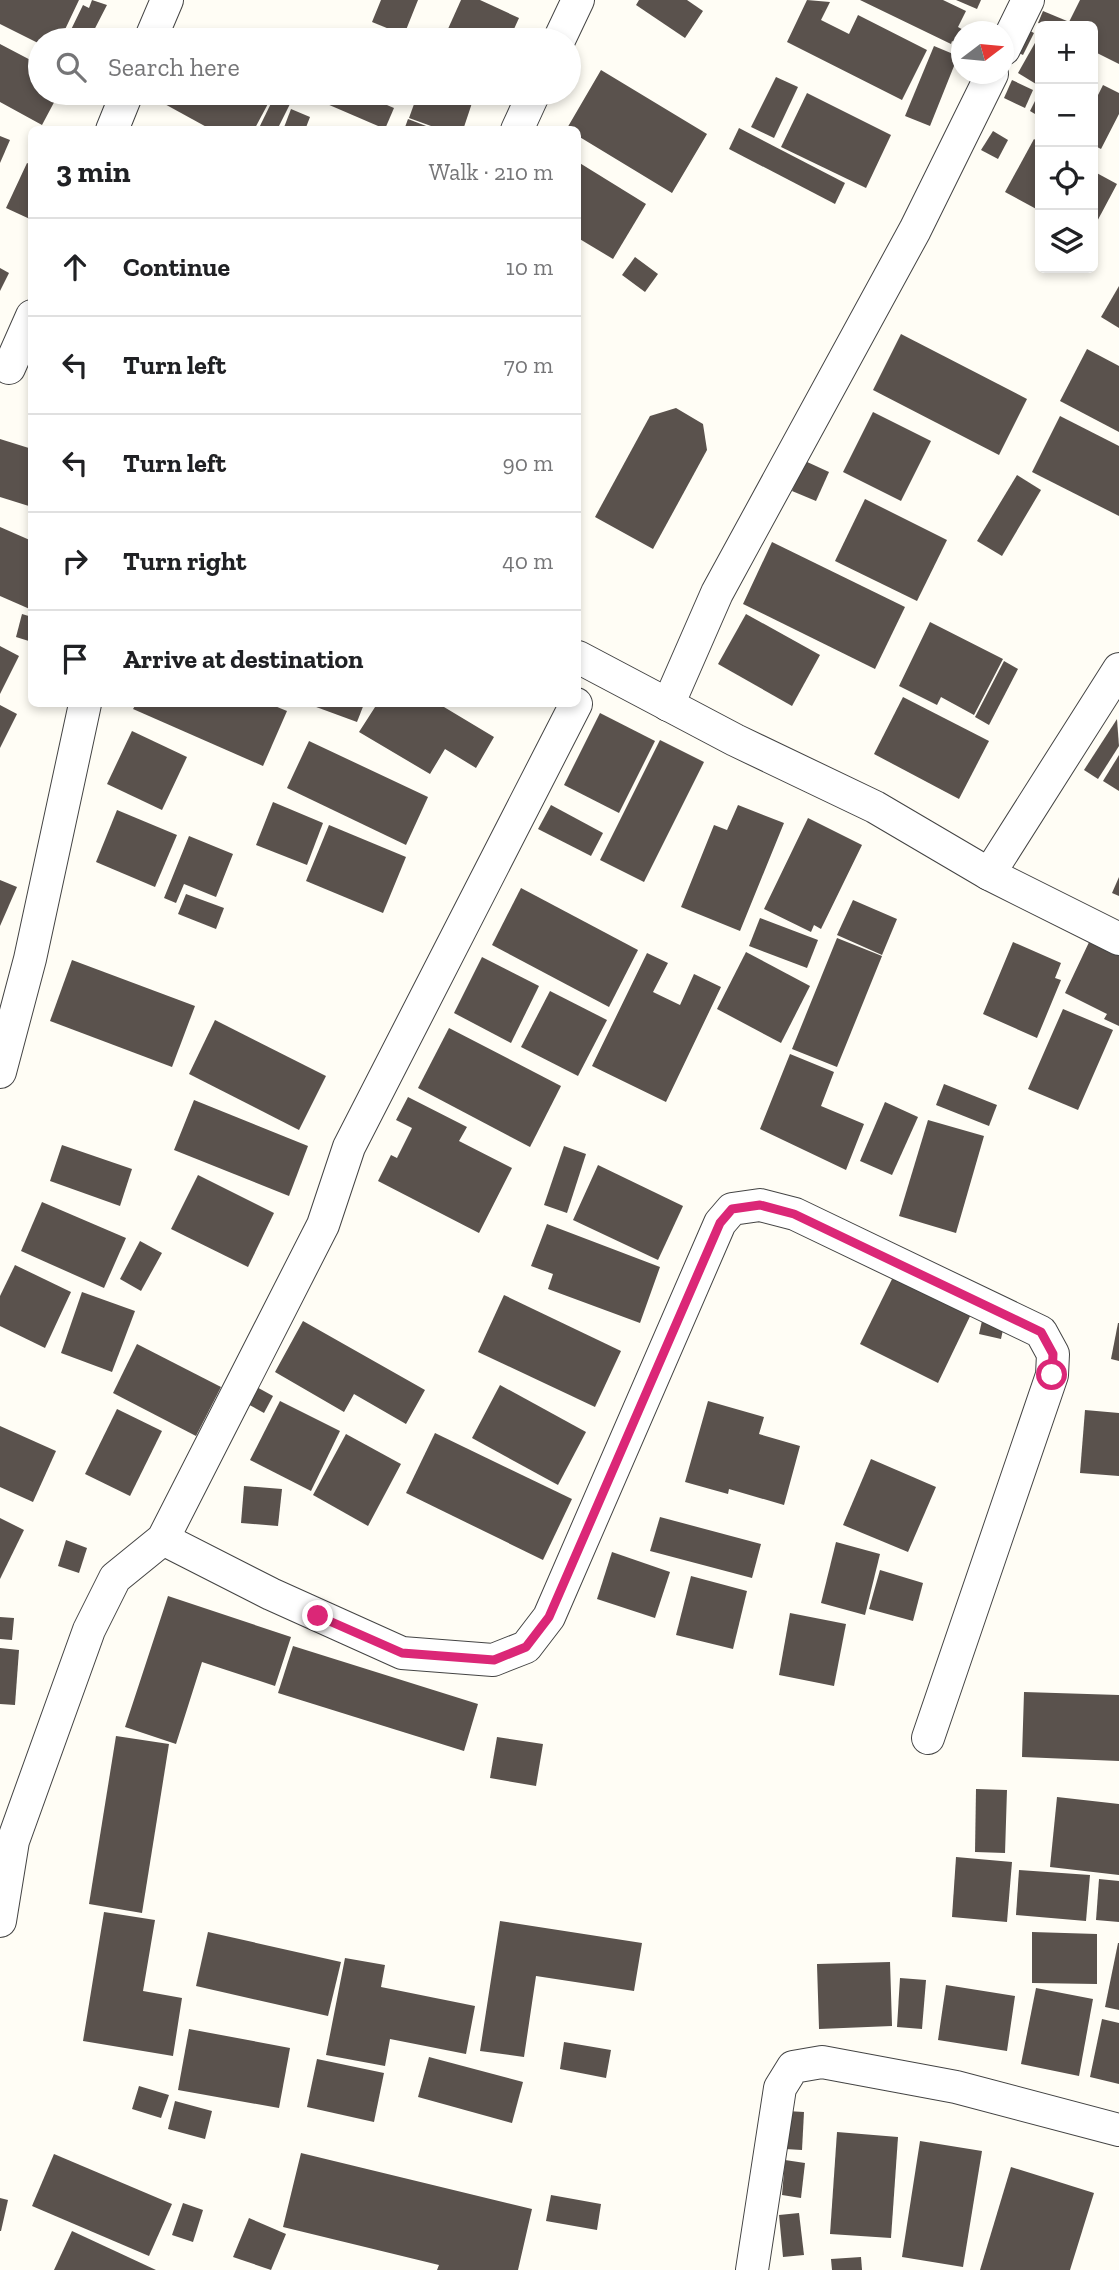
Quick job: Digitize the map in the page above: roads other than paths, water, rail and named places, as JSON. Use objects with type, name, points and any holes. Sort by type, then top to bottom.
[{"type":"street","points":[[155,28],[167,0]]},
{"type":"street","points":[[565,28],[578,0]]},
{"type":"street","points":[[1014,27],[1028,0]]},
{"type":"street","points":[[668,705],[717,593],[915,230],[987,84]]},
{"type":"street","points":[[114,126],[122,105]]},
{"type":"street","points":[[519,126],[528,105]]},
{"type":"street","points":[[14,370],[28,328]]},
{"type":"street","points":[[581,684],[586,661],[668,705],[875,807],[989,874],[1119,939]]},
{"type":"street","points":[[989,874],[1119,669]]},
{"type":"street","points":[[0,1072],[30,959],[84,707]]},
{"type":"street","points":[[0,1921],[13,1841],[89,1630],[115,1578],[163,1539],[323,1225],[349,1147],[574,707]]},
{"type":"street","points":[[163,1539],[282,1600],[402,1653],[494,1660],[526,1647],[549,1617],[720,1223],[732,1209],[760,1205],[794,1214],[1041,1332],[1053,1354],[1052,1375],[928,1738]]},
{"type":"street","points":[[751,2270],[780,2088],[793,2067],[822,2062],[943,2084],[1119,2130]]}]
